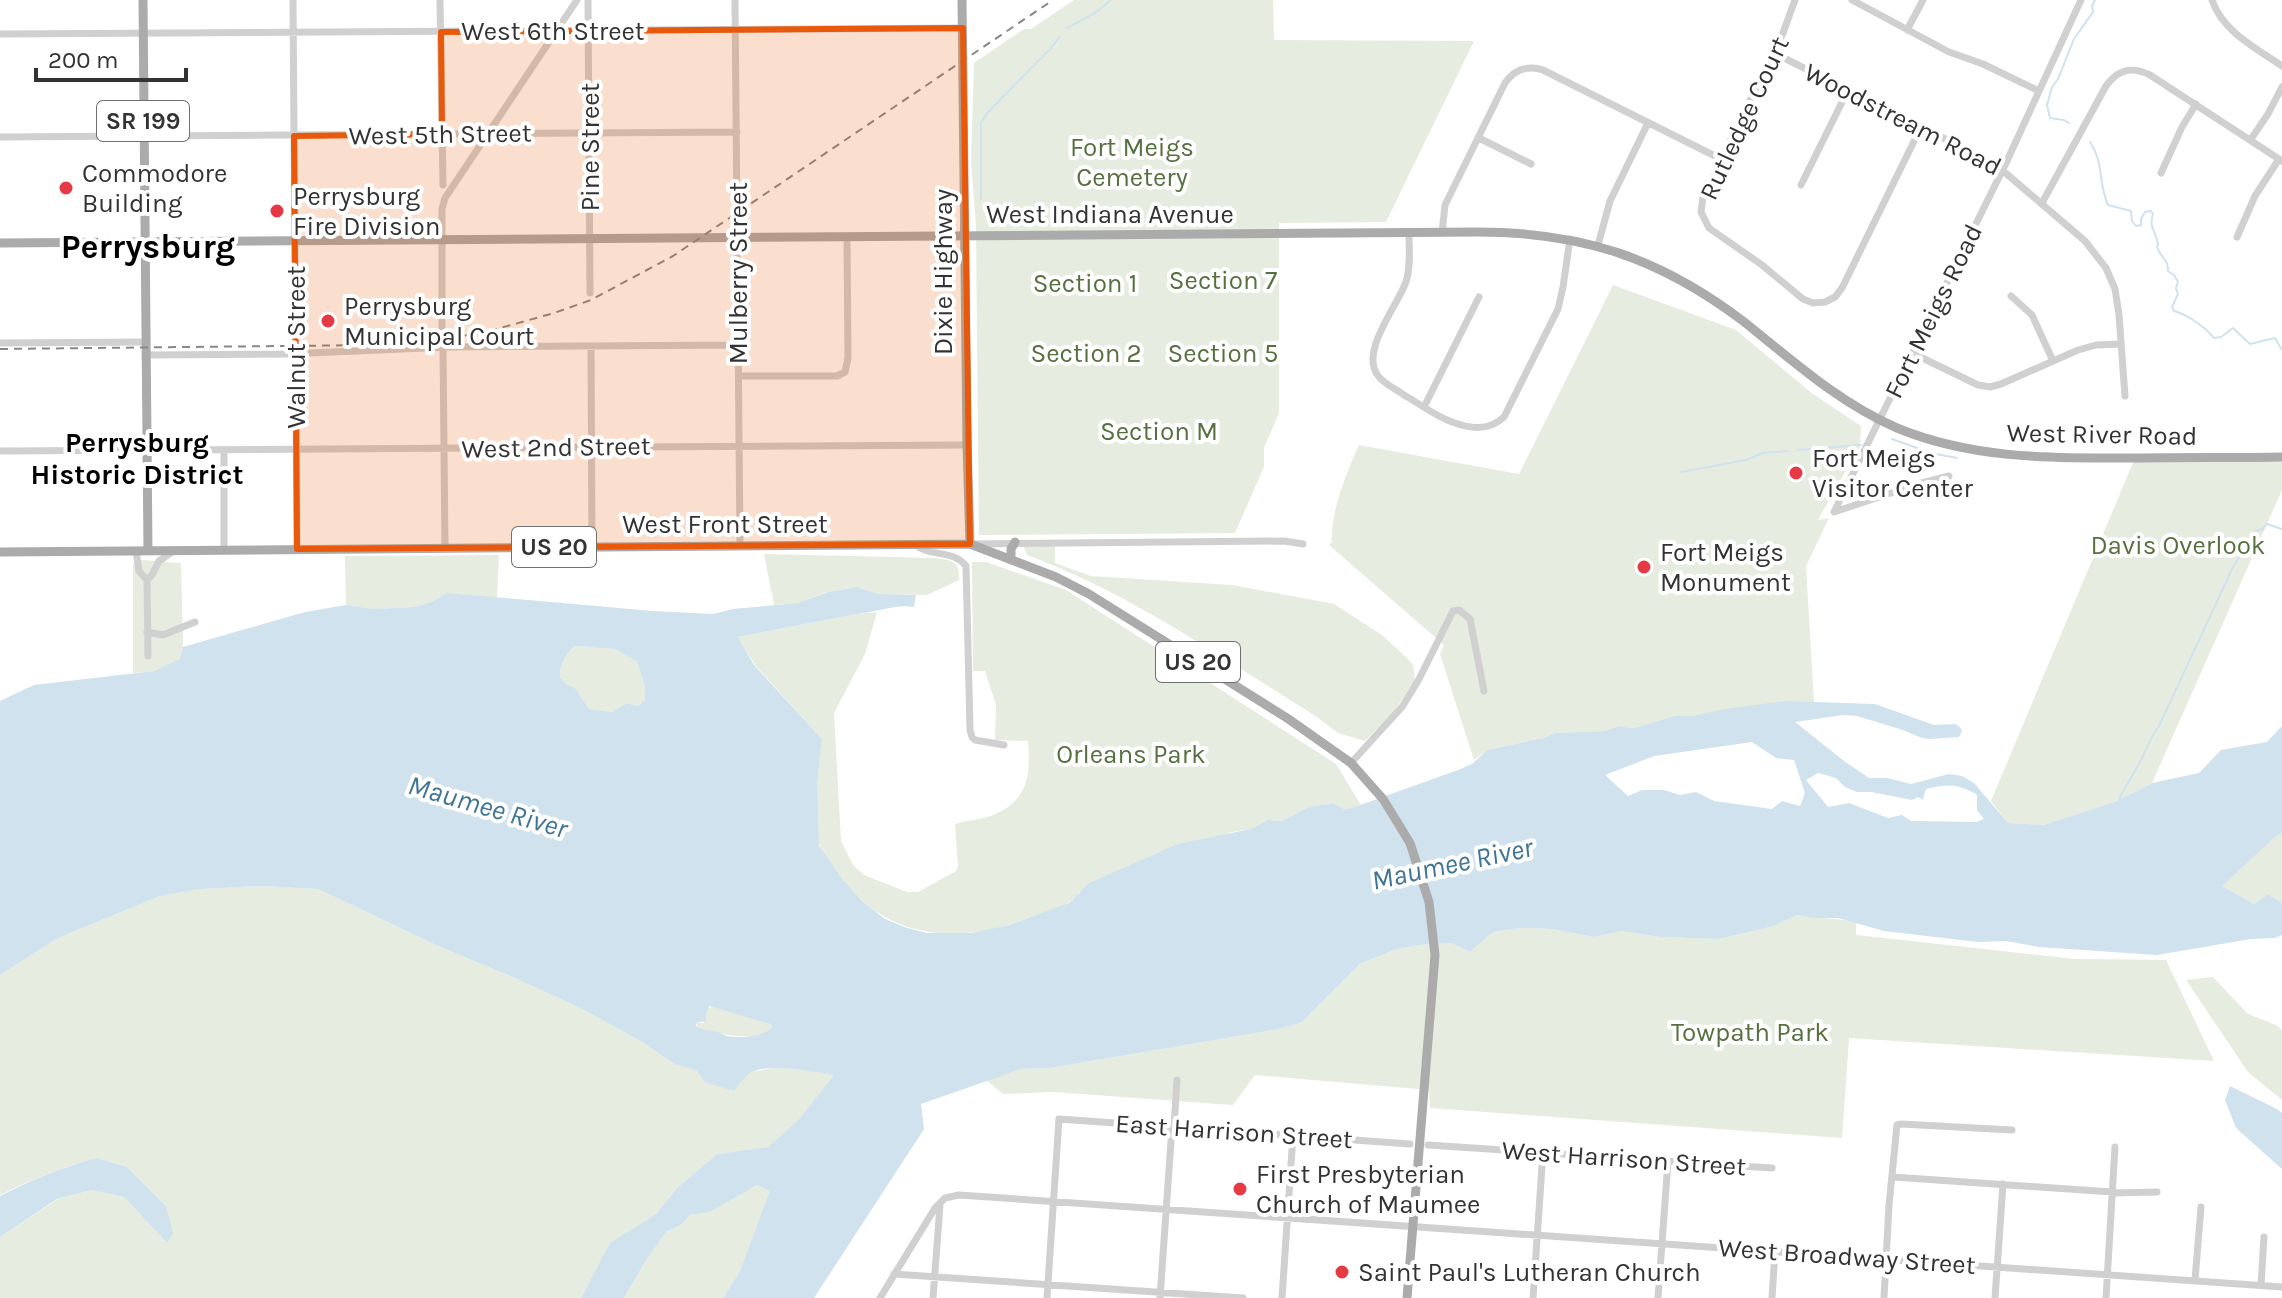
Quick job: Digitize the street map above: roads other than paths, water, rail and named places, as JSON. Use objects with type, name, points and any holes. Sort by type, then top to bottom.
[{"type":"main road","name":"SR 199","points":[[143,0],[144,242]]},
{"type":"main road","name":"Dixie Highway","points":[[962,0],[970,544]]},
{"type":"main road","name":"West Indiana Avenue","points":[[0,243],[1522,233],[1598,245],[1662,270],[1699,290],[1840,397],[1880,420]]},
{"type":"main road","points":[[144,242],[148,551]]},
{"type":"main road","name":"West River Road","points":[[1880,420],[1938,442],[2004,455],[2059,458],[2282,457]]},
{"type":"main road","points":[[1011,560],[1015,542]]},
{"type":"main road","name":"West Front Street","points":[[0,552],[970,544]]},
{"type":"main road","name":"US 20","points":[[970,544],[1056,577],[1089,594],[1324,741],[1371,784],[1403,830],[1426,886],[1433,925],[1434,972],[1407,1298]]},
{"type":"street","name":"Walnut Street","points":[[293,0],[297,549]]},
{"type":"street","points":[[440,0],[446,188],[442,209],[442,327]]},
{"type":"street","points":[[446,188],[488,133],[577,0]]},
{"type":"street","name":"Pine Street","points":[[588,0],[590,293]]},
{"type":"street","name":"Mulberry Street","points":[[735,0],[740,546]]},
{"type":"street","name":"Rutledge Court","points":[[1795,0],[1774,53],[1702,201],[1701,212],[1707,225],[1803,299],[1821,303],[1835,297],[1921,127]]},
{"type":"street","points":[[1852,0],[1949,52],[1983,64],[2039,91]]},
{"type":"street","points":[[1907,30],[1923,0]]},
{"type":"street","name":"Fort Meigs Road","points":[[1949,476],[1834,512],[2003,169],[2081,0]]},
{"type":"street","points":[[2212,0],[2218,15],[2228,27],[2282,66]]},
{"type":"street","name":"West 6th Street","points":[[0,34],[963,28]]},
{"type":"street","name":"Woodstream Road","points":[[1774,53],[2003,169],[2085,241],[2106,268],[2117,300],[2125,396]]},
{"type":"street","points":[[1442,233],[1445,205],[1507,80],[1529,68],[1543,70],[1721,159]]},
{"type":"street","points":[[2042,203],[2106,86],[2117,74],[2131,69],[2143,71],[2281,160],[2255,196],[2237,237]]},
{"type":"street","points":[[2251,139],[2282,87]]},
{"type":"street","points":[[1801,185],[1848,90]]},
{"type":"street","points":[[2161,173],[2196,104]]},
{"type":"street","points":[[1598,245],[1610,201],[1648,123]]},
{"type":"street","name":"West 5th Street","points":[[0,137],[737,132]]},
{"type":"street","points":[[1479,138],[1531,164]]},
{"type":"street","points":[[1409,233],[1406,281],[1374,348],[1372,359],[1375,371],[1382,380],[1424,407],[1451,422],[1474,427],[1489,427],[1504,417],[1558,309],[1570,239]]},
{"type":"street","points":[[739,376],[844,374],[848,358],[847,238]]},
{"type":"street","points":[[2011,296],[2032,315],[2053,361]]},
{"type":"street","points":[[1424,407],[1479,297]]},
{"type":"street","points":[[0,343],[145,342]]},
{"type":"street","points":[[1912,353],[1986,387],[2001,384],[2089,347],[2121,344]]},
{"type":"street","points":[[145,355],[738,345]]},
{"type":"street","points":[[591,346],[592,547]]},
{"type":"street","points":[[443,348],[445,548]]},
{"type":"street","name":"West 2nd Street","points":[[0,451],[967,445]]},
{"type":"street","points":[[224,450],[224,550]]},
{"type":"street","name":"West Front Street","points":[[970,544],[1284,541],[1303,544]]},
{"type":"street","points":[[915,545],[924,551],[957,557],[966,566],[970,730],[975,740],[1004,745]]},
{"type":"street","points":[[136,551],[139,571],[147,580],[148,656]]},
{"type":"street","points":[[147,580],[159,561],[172,552]]},
{"type":"street","points":[[1351,763],[1402,707],[1453,611],[1459,610],[1470,619],[1484,691]]},
{"type":"street","points":[[147,632],[165,635],[195,622]]},
{"type":"street","points":[[1161,1295],[1177,1080]]},
{"type":"street","name":"East Harrison Street","points":[[1053,1201],[1059,1119],[1410,1144]]},
{"type":"street","points":[[1884,1298],[1897,1125],[2012,1130]]},
{"type":"street","points":[[1282,1298],[1293,1135]]},
{"type":"street","name":"West Harrison Street","points":[[1428,1145],[1772,1168]]},
{"type":"street","points":[[2106,1298],[2115,1147]]},
{"type":"street","points":[[1533,1298],[1543,1152]]},
{"type":"street","points":[[1658,1298],[1668,1161]]},
{"type":"street","points":[[1893,1177],[2112,1192],[2157,1192]]},
{"type":"street","points":[[1995,1298],[2003,1184]]},
{"type":"street","name":"West Broadway Street","points":[[940,1203],[959,1195],[2282,1287]]},
{"type":"street","points":[[1047,1298],[1053,1201]]},
{"type":"street","points":[[880,1298],[940,1203]]},
{"type":"street","points":[[933,1298],[940,1203]]},
{"type":"street","points":[[2195,1280],[2201,1207]]},
{"type":"street","points":[[2261,1285],[2264,1237]]},
{"type":"street","points":[[1772,1298],[1775,1251]]},
{"type":"street","points":[[894,1274],[1161,1295],[1243,1298]]},
{"type":"water","name":"Maumee River","points":[[856,587],[879,594],[916,595],[914,607],[893,607],[738,637],[754,665],[822,739],[817,786],[819,846],[862,901],[885,919],[927,933],[971,933],[1009,925],[1069,903],[1089,883],[1178,844],[1251,829],[1268,820],[1282,821],[1308,807],[1333,803],[1344,809],[1352,808],[1472,764],[1487,750],[1555,733],[1605,731],[1619,726],[1634,728],[1675,716],[1785,701],[1875,704],[1934,725],[1955,724],[1962,731],[1959,737],[1930,739],[1857,716],[1795,722],[1869,778],[1887,778],[1911,784],[1949,774],[1962,776],[1974,783],[2008,823],[2043,825],[2114,802],[2152,783],[2199,773],[2221,750],[2267,742],[2282,726],[2282,833],[2222,886],[2254,904],[2268,894],[2282,903],[2282,935],[2157,955],[2039,947],[2006,941],[1978,942],[1884,931],[1838,918],[1797,915],[1774,926],[1719,939],[1659,937],[1621,931],[1594,937],[1551,929],[1522,928],[1493,932],[1470,952],[1451,943],[1394,950],[1360,964],[1301,1023],[1050,1068],[1021,1069],[921,1104],[924,1129],[814,1298],[723,1298],[740,1271],[770,1191],[757,1185],[710,1212],[690,1215],[681,1225],[666,1232],[624,1298],[581,1298],[610,1243],[656,1214],[678,1187],[717,1154],[768,1147],[800,1118],[834,1075],[792,1069],[760,1069],[747,1075],[734,1091],[705,1082],[697,1071],[674,1064],[644,1043],[584,1010],[318,889],[262,886],[202,889],[160,896],[58,938],[0,975],[0,701],[34,685],[154,671],[180,659],[183,647],[305,612],[346,605],[374,609],[415,607],[447,593],[713,614],[798,603],[828,592]],"holes":[[[576,646],[615,649],[637,661],[645,687],[645,700],[638,706],[627,703],[612,712],[589,709],[575,688],[560,677],[564,659]],[[1752,742],[1776,758],[1794,760],[1805,793],[1800,806],[1782,801],[1772,809],[1714,801],[1696,792],[1680,795],[1664,790],[1642,790],[1628,796],[1605,775],[1654,756]],[[1818,773],[1836,778],[1845,787],[1857,792],[1912,800],[1918,797],[1923,800],[1926,789],[1947,786],[1964,788],[1977,795],[1977,810],[1984,819],[1977,822],[1911,821],[1902,815],[1888,818],[1849,803],[1828,807],[1806,780]],[[710,1006],[770,1024],[772,1028],[751,1036],[727,1036],[696,1026],[696,1023],[706,1021]]]},
{"type":"water","points":[[2230,1086],[2282,1113],[2282,1169],[2236,1128],[2225,1100]]},
{"type":"water","points":[[97,1158],[127,1167],[166,1206],[173,1233],[167,1243],[124,1197],[92,1190],[57,1199],[0,1237],[0,1196],[47,1174]]},
{"type":"waterway","points":[[1067,28],[1111,0]]},
{"type":"waterway","points":[[2069,123],[2050,118],[2047,105],[2074,39],[2093,12],[2095,0]]},
{"type":"waterway","points":[[981,199],[981,123],[1060,36]]},
{"type":"waterway","points":[[2090,142],[2097,157],[2108,205],[2131,211],[2136,226],[2141,225],[2145,212],[2151,211],[2153,214],[2157,248],[2167,263],[2168,271],[2178,282],[2178,294],[2172,307],[2174,311],[2196,322],[2214,338],[2233,328],[2250,344],[2275,338],[2282,350]]},
{"type":"waterway","points":[[1892,439],[1931,453],[1957,458]]},
{"type":"waterway","points":[[1798,450],[1861,445]]},
{"type":"waterway","points":[[1681,472],[1746,460],[1763,453],[1788,451]]},
{"type":"waterway","points":[[2119,799],[2159,726],[2233,567],[2255,532],[2267,524],[2282,529]]},
{"type":"railway","points":[[0,349],[375,345],[486,332],[554,313],[591,300],[673,256],[1053,0]]},
{"type":"place","name":"Commodore Building","points":[[66,188]]},
{"type":"place","name":"Perrysburg Fire Division","points":[[277,211]]},
{"type":"place","name":"Perrysburg Municipal Court","points":[[328,321]]},
{"type":"place","name":"Fort Meigs Visitor Center","points":[[1796,473]]},
{"type":"place","name":"Fort Meigs Monument","points":[[1644,567]]},
{"type":"place","name":"First Presbyterian Church of Maumee","points":[[1240,1189]]},
{"type":"place","name":"Saint Paul's Lutheran Church","points":[[1342,1272]]},
{"type":"district","name":"Perrysburg","points":[[148,246]]},
{"type":"district","name":"Perrysburg Historic District","points":[[137,458]]},
{"type":"park label","name":"Fort Meigs Cemetery","points":[[1132,162]]},
{"type":"park label","name":"Section 7","points":[[1223,280]]},
{"type":"park label","name":"Section 1","points":[[1085,283]]},
{"type":"park label","name":"Section 2","points":[[1086,353]]},
{"type":"park label","name":"Section 5","points":[[1223,353]]},
{"type":"park label","name":"Section M","points":[[1159,431]]},
{"type":"park label","name":"Davis Overlook","points":[[2178,545]]},
{"type":"park label","name":"Orleans Park","points":[[1131,754]]},
{"type":"park label","name":"Towpath Park","points":[[1750,1032]]}]
